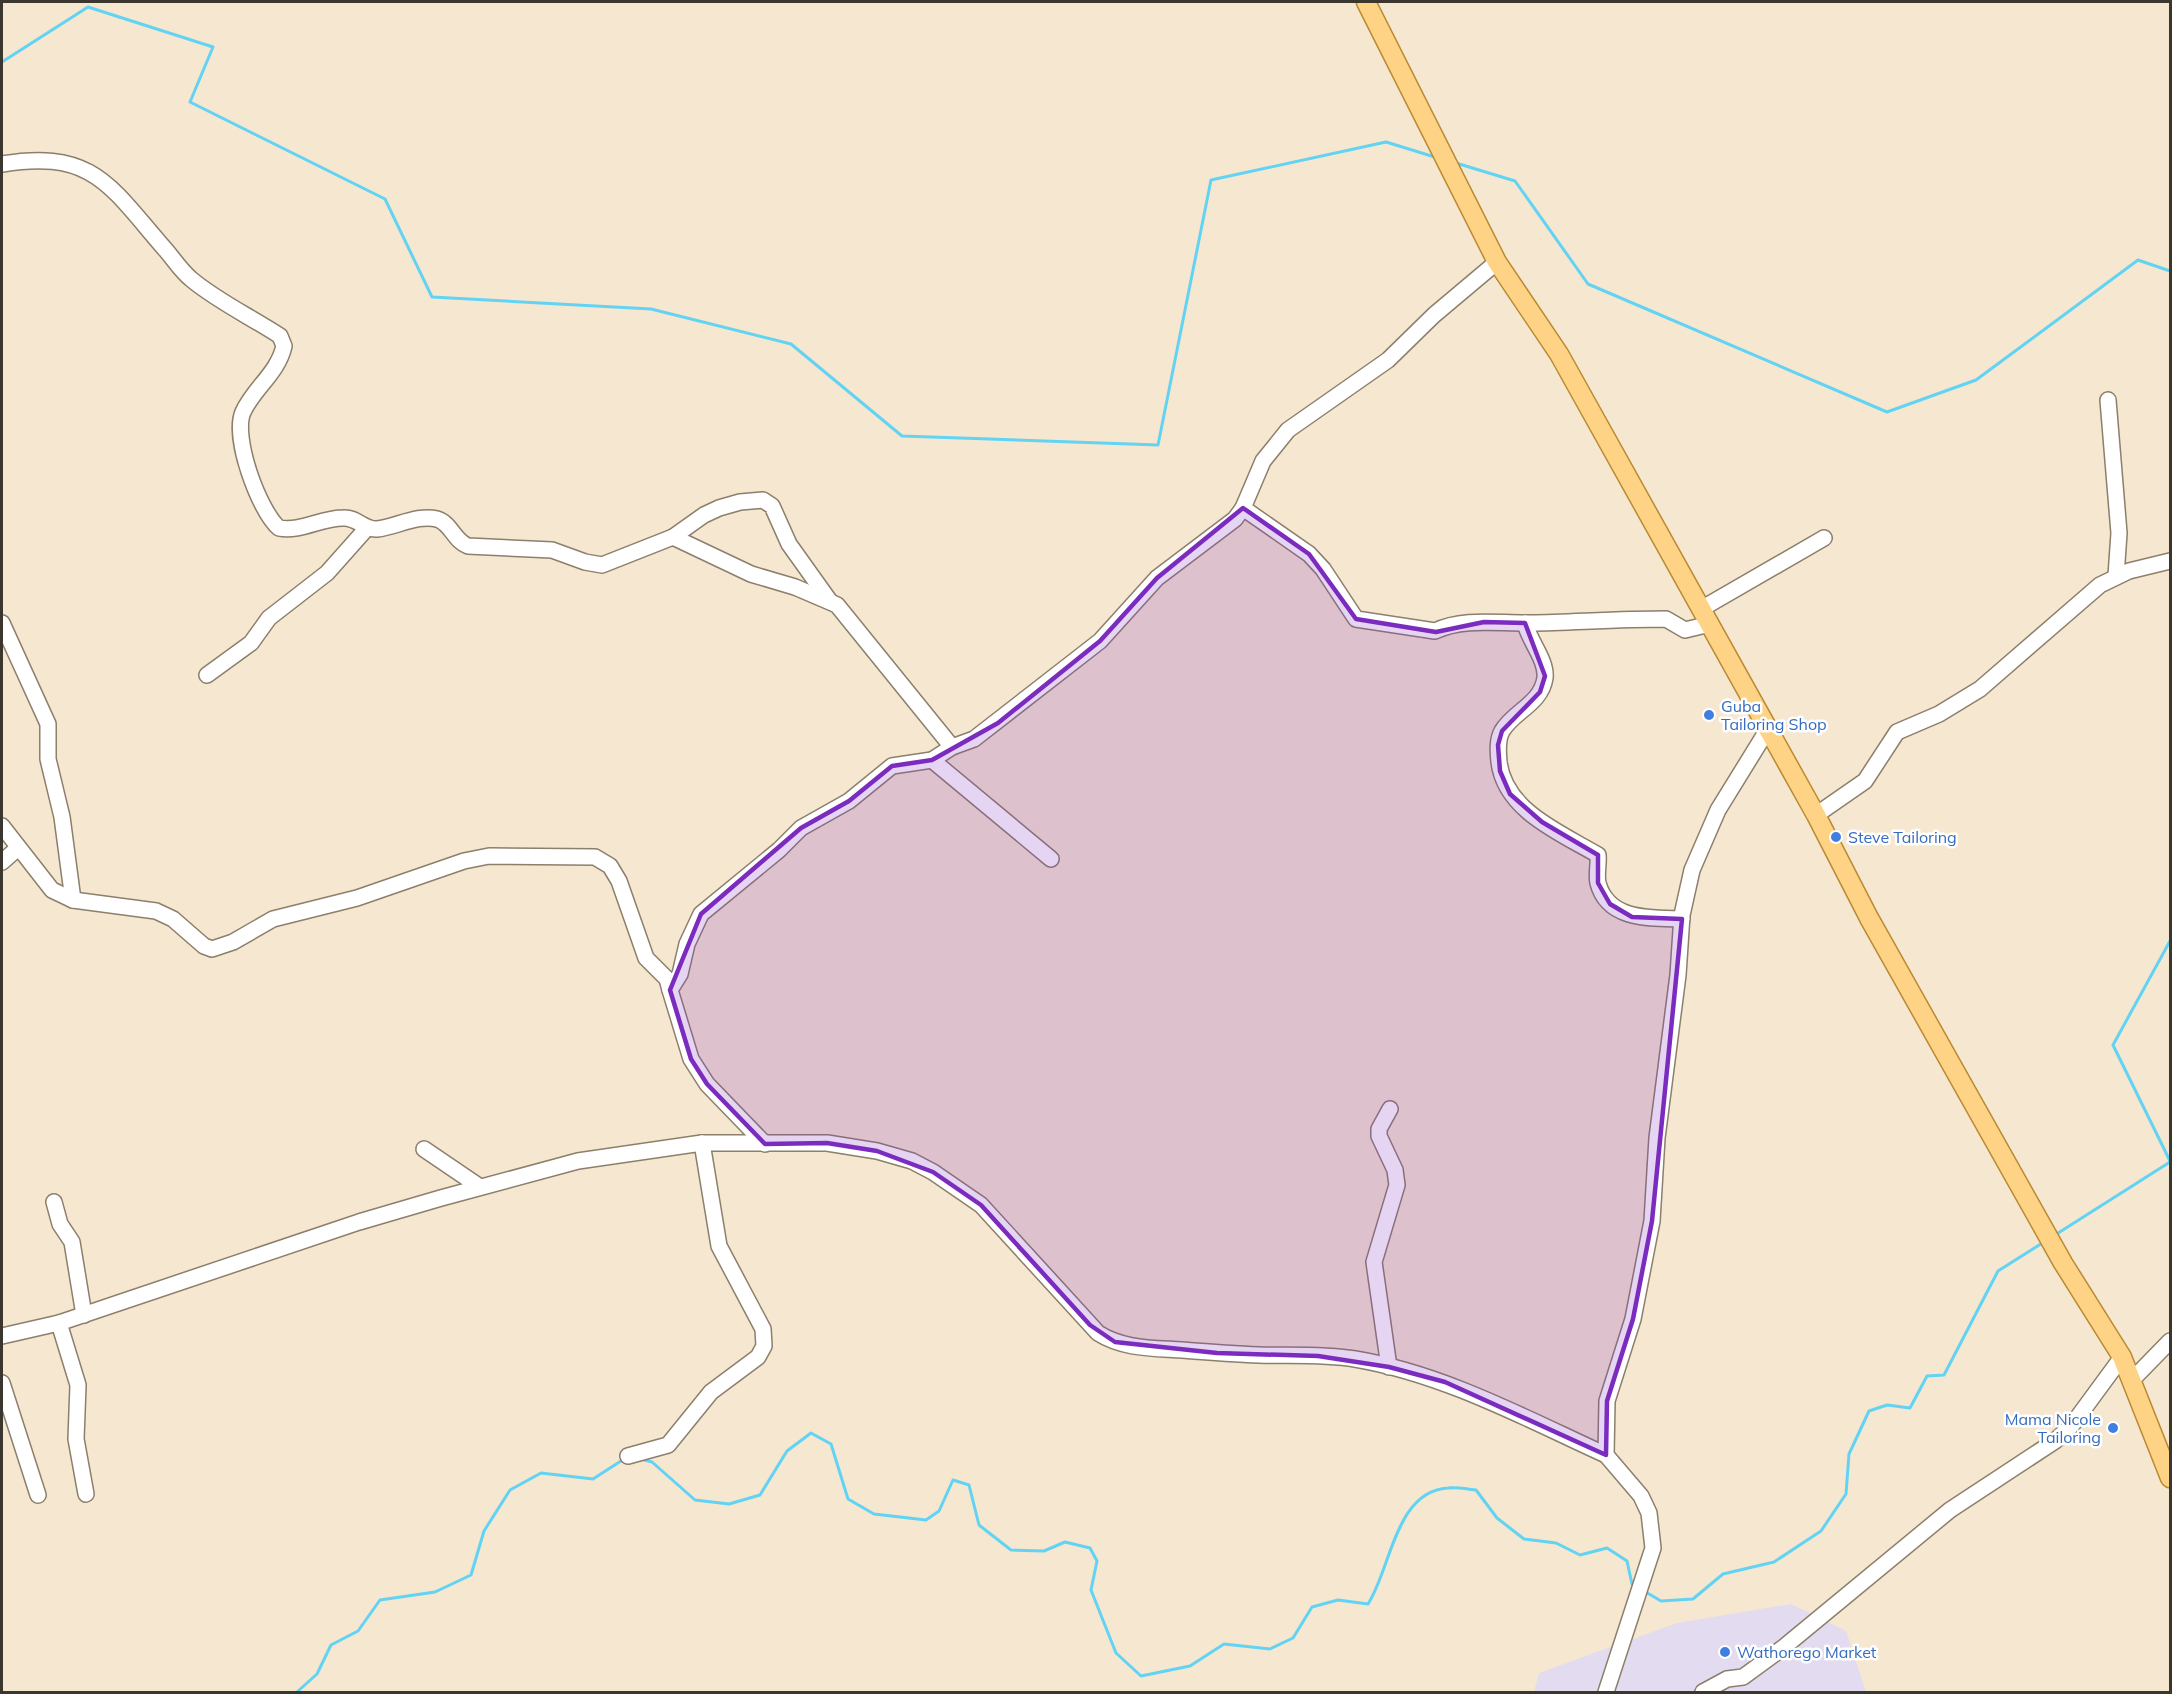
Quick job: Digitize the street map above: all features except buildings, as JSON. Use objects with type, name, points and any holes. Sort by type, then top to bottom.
[{"type":"main road","points":[[1366,2],[1497,262],[1559,354],[1706,616],[1816,815],[1869,918],[2123,1369],[2169,1468]]},
{"type":"street","points":[[2,164],[50,160],[74,164],[91,174],[109,186],[190,279],[280,336],[284,346],[278,364],[249,401],[240,423],[247,465],[266,513],[279,528],[285,529],[341,518],[352,519],[367,528],[376,529],[428,518],[446,524],[461,543],[468,546],[552,550],[585,562],[602,565],[673,537],[704,515],[719,508],[740,502],[766,501],[772,506],[789,544],[828,600],[848,616],[952,747]]},
{"type":"street","points":[[670,990],[680,974],[687,944],[701,914],[779,850],[801,828],[849,801],[892,766],[932,760],[952,747],[974,739],[998,723],[1025,698],[1100,641],[1156,578],[1235,519],[1244,508],[1263,461],[1288,430],[1388,360],[1434,315],[1497,262]]},
{"type":"street","points":[[2108,400],[2119,533],[2116,576]]},
{"type":"street","points":[[1244,508],[1309,554],[1356,619],[1436,632],[1444,627],[1484,622],[1525,623],[1600,619],[1666,619],[1685,630],[1824,538]]},
{"type":"street","points":[[207,675],[251,643],[269,618],[327,573],[367,528]]},
{"type":"street","points":[[673,537],[751,574],[828,600]]},
{"type":"street","points":[[1816,815],[1865,781],[1897,732],[1939,714],[1980,689],[2100,585],[2116,576],[2170,561]]},
{"type":"street","points":[[2,623],[48,724],[48,759],[62,817],[73,900]]},
{"type":"street","points":[[1525,623],[1528,638],[1541,659],[1545,676],[1540,692],[1502,731],[1498,745],[1500,771],[1510,794],[1542,822],[1598,855],[1598,883],[1610,903],[1632,917],[1682,919]]},
{"type":"street","points":[[1606,1455],[1607,1401],[1633,1319],[1652,1221],[1657,1138],[1678,975],[1682,919],[1698,853],[1718,810],[1768,729]]},
{"type":"street","points":[[932,760],[1051,860]]},
{"type":"street","points":[[2,826],[52,890],[73,900],[156,911],[173,919],[204,946],[212,949],[233,942],[273,919],[357,898],[464,861],[489,856],[595,857],[610,866],[615,874],[639,943],[652,967],[667,979],[691,1059],[707,1084],[765,1144]]},
{"type":"street","points":[[2,862],[18,848]]},
{"type":"street","points":[[1389,1367],[1374,1262],[1397,1185],[1395,1170],[1378,1136],[1379,1129],[1390,1109]]},
{"type":"street","points":[[2,1336],[59,1323],[359,1222],[578,1161],[702,1143],[827,1143],[878,1151],[912,1161],[933,1172],[981,1205],[1090,1325],[1115,1342],[1136,1347],[1217,1353],[1355,1359],[1445,1382],[1606,1455],[1641,1496],[1649,1513],[1653,1548],[1606,1692]]},
{"type":"street","points":[[628,1456],[668,1445],[711,1392],[758,1358],[764,1346],[763,1329],[719,1246],[702,1143]]},
{"type":"street","points":[[424,1149],[480,1187]]},
{"type":"street","points":[[54,1202],[60,1224],[72,1242],[84,1314]]},
{"type":"street","points":[[59,1323],[78,1385],[76,1439],[86,1494]]},
{"type":"street","points":[[1703,1692],[1727,1679],[1743,1677],[1776,1653],[1950,1510],[2055,1442],[2123,1369],[2170,1341]]},
{"type":"street","points":[[2,1383],[38,1495]]},
{"type":"highlighted area","points":[[1243,508],[1309,554],[1356,619],[1436,632],[1484,622],[1525,623],[1545,676],[1540,692],[1502,731],[1498,745],[1500,771],[1510,794],[1542,822],[1598,855],[1598,883],[1610,904],[1632,917],[1682,919],[1652,1221],[1633,1319],[1607,1401],[1606,1455],[1445,1382],[1389,1367],[1318,1356],[1217,1353],[1115,1342],[1090,1325],[981,1205],[933,1172],[877,1151],[827,1143],[765,1144],[707,1084],[691,1059],[670,990],[701,914],[801,828],[849,801],[892,766],[932,760],[998,723],[1100,641],[1157,578]]},
{"type":"shaded area","name":"Wathorego Market","points":[[1791,1604],[1846,1631],[1866,1692],[1534,1692],[1539,1673],[1677,1623]]},
{"type":"waterway","points":[[2,62],[88,7],[213,47],[190,102],[385,199],[432,297],[651,309],[791,344],[902,436],[1158,445],[1211,180],[1386,142],[1438,158]]},
{"type":"waterway","points":[[1456,163],[1515,181],[1588,284],[1887,412],[1976,380],[2138,260],[2170,271]]},
{"type":"waterway","points":[[2170,941],[2113,1045],[2170,1161]]},
{"type":"waterway","points":[[2055,1235],[2170,1162]]},
{"type":"waterway","points":[[1644,1591],[1661,1601],[1693,1599],[1723,1574],[1774,1562],[1821,1531],[1846,1494],[1849,1454],[1869,1411],[1887,1405],[1910,1408],[1927,1376],[1944,1375],[1998,1271],[2044,1242]]},
{"type":"waterway","points":[[641,1459],[652,1462],[695,1500],[729,1504],[760,1495],[787,1451],[811,1433],[831,1444],[848,1499],[874,1514],[926,1520],[939,1511],[953,1480],[969,1485],[979,1525],[1011,1550],[1044,1551],[1065,1542],[1090,1548],[1097,1561],[1091,1590],[1116,1653],[1141,1676],[1190,1666],[1224,1644],[1270,1649],[1293,1638],[1312,1607],[1338,1600],[1368,1604],[1405,1517],[1416,1502],[1430,1492],[1448,1488],[1476,1490],[1497,1518],[1524,1539],[1556,1543],[1580,1555],[1607,1548],[1627,1561],[1632,1584],[1635,1586]]},
{"type":"waterway","points":[[297,1692],[317,1674],[331,1645],[358,1631],[380,1600],[435,1592],[471,1575],[484,1531],[510,1490],[541,1473],[593,1479],[624,1459]]},
{"type":"place","name":"Guba Tailoring Shop","points":[[1709,715]]},
{"type":"place","name":"Steve Tailoring","points":[[1836,837]]},
{"type":"place","name":"Mama Nicole Tailoring","points":[[2113,1428]]},
{"type":"place","name":"Wathorego Market","points":[[1725,1652]]}]
